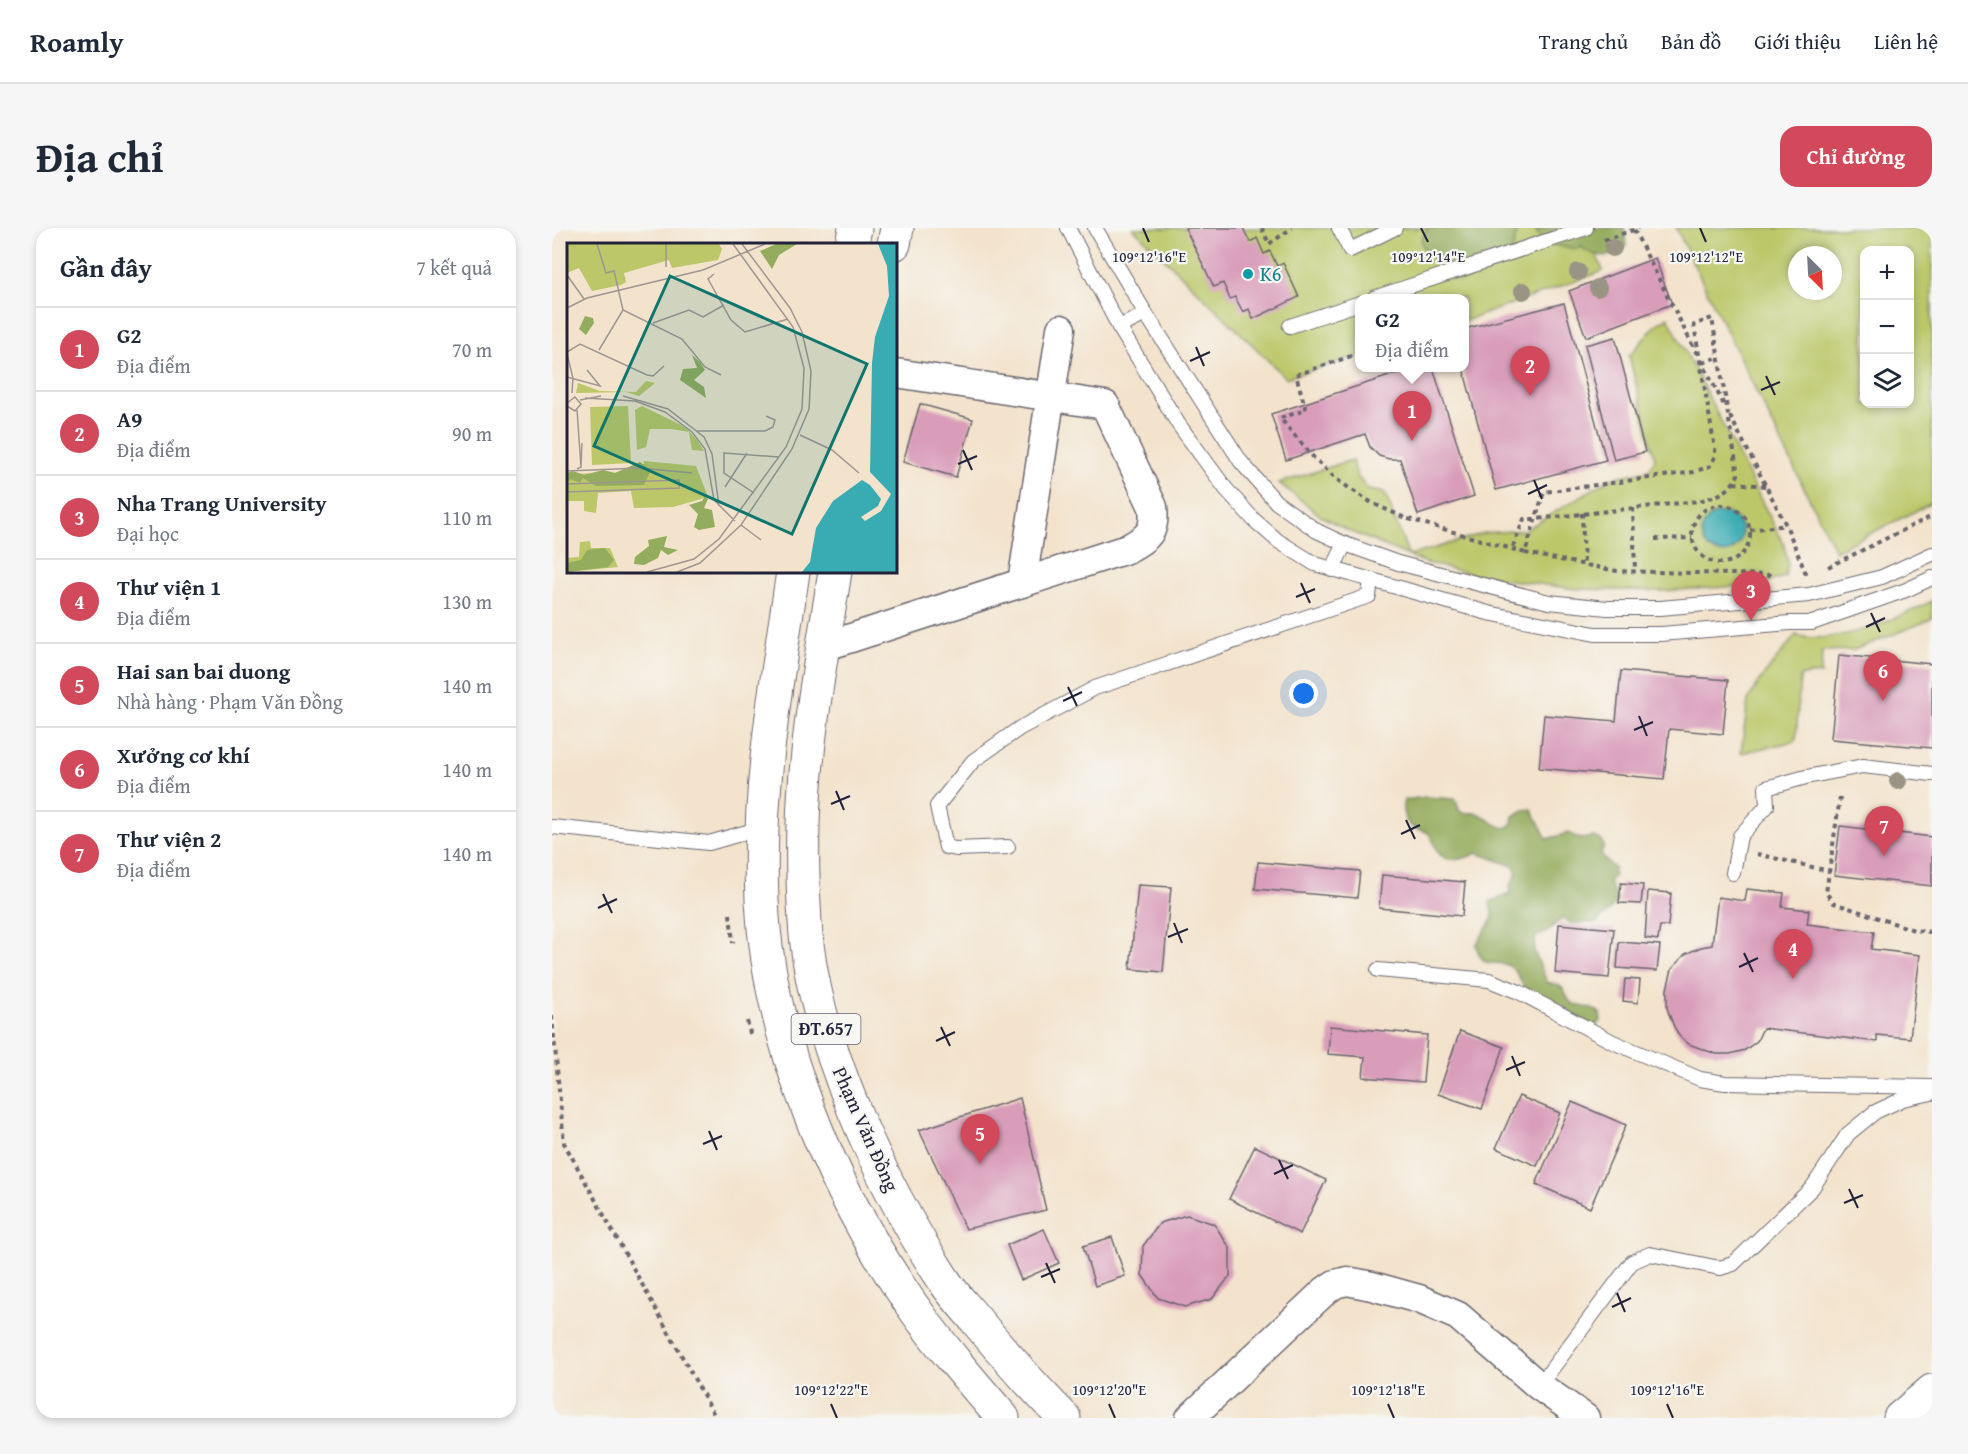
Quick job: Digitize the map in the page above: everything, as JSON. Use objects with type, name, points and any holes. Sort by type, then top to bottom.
[{"type":"main road","points":[[852,243],[855,228]]},
{"type":"main road","points":[[894,243],[897,228]]},
{"type":"main road","name":"ĐT.657","points":[[793,573],[770,725],[761,828],[765,945],[775,1000],[807,1107],[834,1169],[864,1228],[910,1303],[960,1369],[1003,1418]]},
{"type":"main road","name":"Phạm Văn Đồng","points":[[835,573],[812,719],[802,824],[805,924],[814,983],[828,1038],[870,1147],[910,1224],[946,1284],[1038,1392],[1064,1418]]},
{"type":"main road","points":[[1900,1418],[1932,1391]]},
{"type":"street","points":[[1022,583],[1061,329]]},
{"type":"street","points":[[823,647],[1127,549],[1150,533],[1154,522],[1153,507],[1105,405],[897,373]]},
{"type":"street","points":[[1190,1418],[1325,1291],[1335,1284],[1347,1281],[1419,1299],[1458,1316],[1539,1386],[1585,1418]]},
{"type":"lane","points":[[1068,228],[1119,327],[1179,425],[1226,489],[1278,542],[1315,564],[1488,613],[1595,634],[1661,634],[1812,623],[1906,590],[1932,578]]},
{"type":"lane","points":[[1095,228],[1146,314],[1241,462],[1276,502],[1317,531],[1345,544],[1398,563],[1549,602],[1607,608],[1660,608],[1809,596],[1882,577],[1932,554]]},
{"type":"lane","points":[[1339,228],[1350,250],[1395,228]]},
{"type":"lane","points":[[1386,294],[1586,228]]},
{"type":"lane","points":[[1290,326],[1355,304]]},
{"type":"lane","points":[[1119,327],[1146,314]]},
{"type":"lane","points":[[1332,570],[1345,544]]},
{"type":"lane","points":[[1008,847],[956,849],[946,847],[937,806],[973,761],[1020,728],[1095,688],[1369,596],[1371,580]]},
{"type":"lane","points":[[1488,613],[1492,587]]},
{"type":"lane","points":[[1660,608],[1661,634]]},
{"type":"lane","points":[[1733,873],[1740,836],[1767,806],[1766,789],[1806,777],[1863,766],[1932,774]]},
{"type":"lane","points":[[552,827],[709,843],[761,828]]},
{"type":"lane","points":[[1378,970],[1489,980],[1519,992],[1613,1042],[1700,1079],[1725,1083],[1932,1087]]},
{"type":"lane","points":[[1539,1386],[1632,1262],[1650,1254],[1720,1268],[1733,1264],[1812,1188],[1848,1134],[1875,1112],[1903,1098],[1932,1093]]},
{"type":"path","points":[[1262,228],[1269,244],[1292,228]]},
{"type":"path","points":[[1512,549],[1524,519],[1699,501],[1731,488],[1738,475],[1727,411],[1722,396],[1699,358],[1634,230]]},
{"type":"path","points":[[1526,553],[1544,492],[1694,472],[1710,466],[1716,455],[1694,325],[1712,318],[1722,396]]},
{"type":"path","points":[[1355,354],[1296,375],[1306,410],[1280,418],[1314,458],[1340,482],[1372,503],[1405,518],[1526,553],[1617,571],[1783,576]]},
{"type":"path","points":[[1703,363],[1718,357]]},
{"type":"path","points":[[1727,411],[1786,525],[1807,577],[1809,596]]},
{"type":"path","points":[[1733,441],[1741,437]]},
{"type":"path","points":[[1734,483],[1766,486]]},
{"type":"path","points":[[1713,507],[1730,507],[1737,510],[1748,522],[1750,530],[1746,550],[1736,559],[1722,563],[1702,556],[1692,538],[1695,522],[1706,510],[1713,507]]},
{"type":"path","points":[[1633,508],[1635,571]]},
{"type":"path","points":[[1582,513],[1584,565]]},
{"type":"path","points":[[1795,576],[1807,577],[1932,516]]},
{"type":"path","points":[[1750,530],[1786,525]]},
{"type":"path","points":[[1655,539],[1692,538]]},
{"type":"path","points":[[1840,797],[1826,893],[1834,903],[1914,930],[1932,932]]},
{"type":"path","points":[[1737,849],[1829,871]]},
{"type":"path","points":[[552,1016],[564,1143],[716,1418]]},
{"type":"green space","points":[[1133,228],[1586,228],[1603,271],[1469,320],[1469,294],[1355,294],[1355,357],[1286,378]]},
{"type":"green space","points":[[1427,228],[1518,228],[1512,251],[1501,265],[1482,269],[1469,279],[1460,281],[1443,277],[1426,251],[1421,241]]},
{"type":"green space","points":[[1535,228],[1624,228],[1626,246],[1616,254],[1598,255],[1581,247],[1578,249],[1547,243],[1538,235]]},
{"type":"green space","points":[[1676,228],[1932,228],[1932,503],[1835,551]]},
{"type":"green space","points":[[1668,317],[1784,545],[1788,564],[1785,577],[1758,585],[1663,591],[1576,589],[1480,576],[1426,563],[1409,556],[1484,533],[1525,530],[1611,478],[1649,470],[1655,459],[1629,356],[1657,324]]},
{"type":"green space","points":[[1352,460],[1357,476],[1368,490],[1385,493],[1409,556],[1347,530],[1321,516],[1279,483]]},
{"type":"green space","points":[[1932,601],[1932,618],[1927,621],[1854,650],[1822,651],[1821,674],[1800,676],[1796,741],[1741,753],[1748,700],[1760,680],[1796,635],[1811,638],[1846,634],[1884,622]]},
{"type":"green space","points":[[1426,797],[1455,799],[1460,812],[1482,815],[1496,825],[1506,828],[1512,824],[1513,816],[1524,810],[1532,809],[1547,839],[1568,833],[1581,839],[1594,837],[1601,840],[1604,846],[1601,853],[1614,868],[1614,875],[1609,881],[1617,901],[1596,923],[1570,923],[1564,918],[1560,920],[1544,933],[1536,936],[1534,951],[1547,982],[1563,989],[1572,1003],[1600,1013],[1601,1021],[1595,1027],[1574,1015],[1561,1004],[1553,1006],[1531,993],[1521,983],[1512,968],[1483,960],[1476,945],[1493,918],[1490,902],[1510,893],[1510,886],[1517,873],[1513,866],[1477,853],[1456,860],[1441,855],[1429,834],[1412,826],[1406,820],[1403,812],[1404,800]]},
{"type":"water","points":[[1722,513],[1730,514],[1736,519],[1741,525],[1741,541],[1736,547],[1730,552],[1722,553],[1714,552],[1708,547],[1703,541],[1702,533],[1703,525],[1708,519],[1714,514]]},
{"type":"building","name":"K6","points":[[1185,228],[1243,228],[1250,242],[1257,238],[1264,254],[1270,251],[1277,266],[1283,263],[1299,297],[1253,319],[1249,309],[1243,312],[1235,297],[1230,299],[1223,283],[1214,287]]},
{"type":"building","points":[[1655,258],[1672,304],[1586,337],[1569,291]]},
{"type":"building","points":[[1564,303],[1606,460],[1496,490],[1464,372],[1469,372],[1469,328]]},
{"type":"building","points":[[1615,337],[1645,452],[1614,460],[1585,345]]},
{"type":"building","points":[[1402,372],[1434,372],[1474,496],[1418,515],[1400,459],[1379,456],[1370,447],[1365,434],[1286,460],[1271,414]]},
{"type":"building","points":[[920,404],[973,419],[956,477],[903,462]]},
{"type":"building","points":[[1839,655],[1932,664],[1932,748],[1831,739]]},
{"type":"building","points":[[1621,671],[1728,680],[1723,734],[1669,729],[1664,779],[1539,768],[1544,715],[1616,721]]},
{"type":"building","points":[[1840,826],[1932,837],[1932,886],[1834,875]]},
{"type":"building","points":[[1258,862],[1360,871],[1357,898],[1255,889]]},
{"type":"building","points":[[1382,875],[1465,882],[1462,916],[1379,908]]},
{"type":"building","points":[[1621,883],[1643,885],[1641,904],[1619,903]]},
{"type":"building","points":[[1138,885],[1171,887],[1163,972],[1130,969]]},
{"type":"building","points":[[1747,889],[1784,893],[1782,907],[1809,910],[1807,924],[1874,932],[1871,949],[1920,955],[1910,1038],[1877,1035],[1877,1042],[1763,1028],[1757,1041],[1745,1050],[1730,1054],[1716,1054],[1689,1044],[1680,1037],[1667,1008],[1667,989],[1672,969],[1685,954],[1712,945],[1718,897],[1745,901]]},
{"type":"building","points":[[1648,891],[1671,893],[1668,926],[1660,926],[1658,940],[1645,938]]},
{"type":"building","points":[[1559,924],[1614,929],[1609,978],[1555,973]]},
{"type":"building","points":[[1619,942],[1660,945],[1657,971],[1617,968]]},
{"type":"building","points":[[1625,979],[1640,980],[1638,1003],[1623,1001]]},
{"type":"building","points":[[1330,1026],[1427,1035],[1423,1082],[1363,1077],[1365,1057],[1328,1054]]},
{"type":"building","points":[[1460,1031],[1504,1047],[1482,1109],[1438,1094]]},
{"type":"building","points":[[1519,1096],[1560,1113],[1537,1166],[1496,1148]]},
{"type":"building","points":[[1020,1098],[1046,1210],[966,1229],[919,1130]]},
{"type":"building","points":[[1572,1102],[1626,1125],[1590,1208],[1536,1184]]},
{"type":"building","points":[[1255,1146],[1326,1180],[1300,1234],[1229,1199]]},
{"type":"building","points":[[1187,1215],[1214,1224],[1230,1248],[1230,1276],[1212,1299],[1185,1307],[1158,1298],[1142,1275],[1143,1246],[1160,1223]]},
{"type":"building","points":[[1044,1229],[1059,1263],[1021,1280],[1007,1245]]},
{"type":"building","points":[[1112,1237],[1125,1276],[1095,1286],[1083,1246]]},
{"type":"place","name":"K6","points":[[1248,274]]},
{"type":"place","name":"A9","points":[[1530,396]]},
{"type":"place","name":"G2","points":[[1412,441]]},
{"type":"place","name":"Nha Trang University","points":[[1751,621]]},
{"type":"place","name":"Xưởng cơ khí","points":[[1883,701]]},
{"type":"place","name":"Thư viện 2","points":[[1884,856]]},
{"type":"place","name":"Thư viện 1","points":[[1793,979]]},
{"type":"place","name":"Hai san bai duong","points":[[980,1164]]}]
